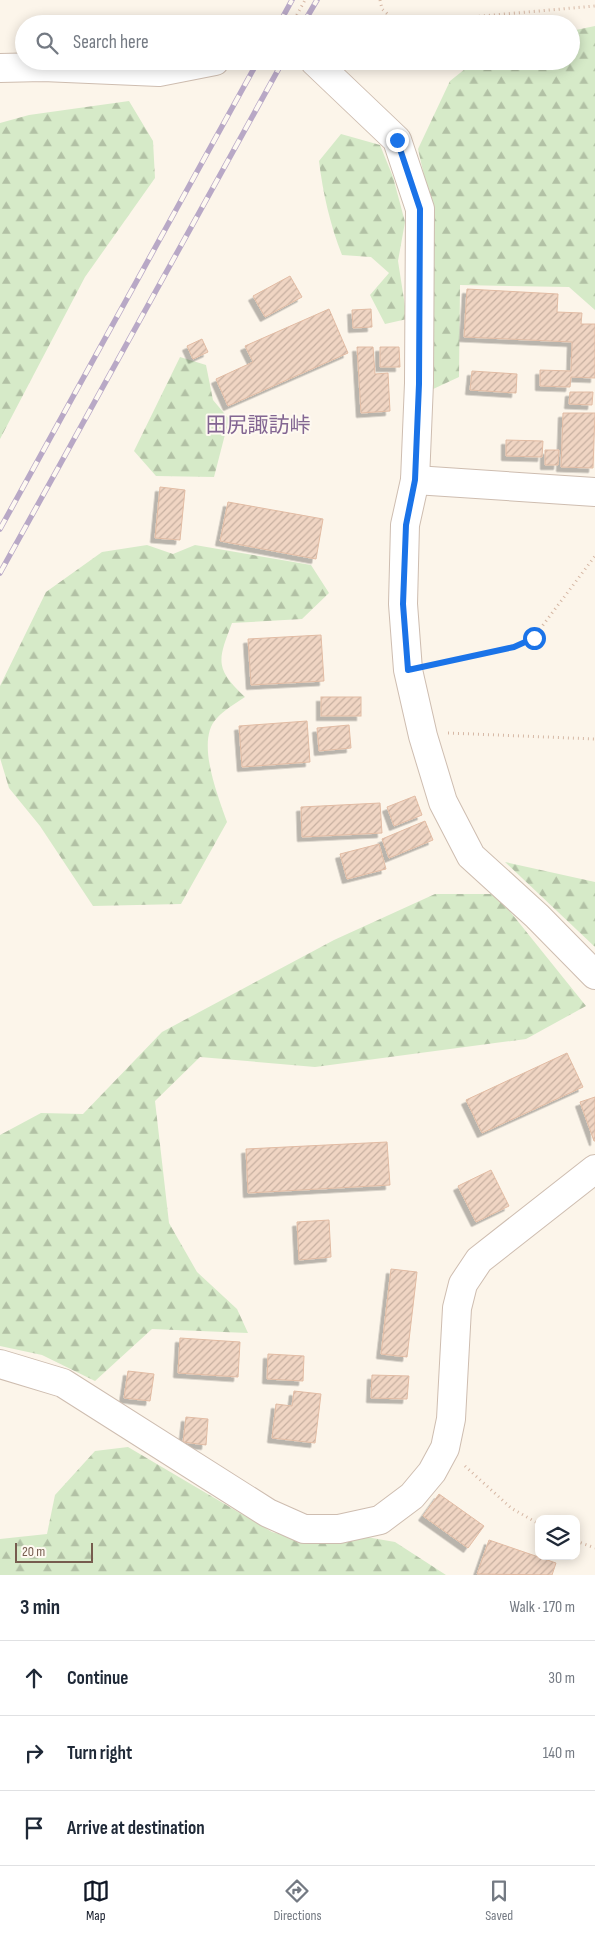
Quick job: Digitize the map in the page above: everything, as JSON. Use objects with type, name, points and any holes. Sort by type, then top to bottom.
[{"type":"street","points":[[0,68],[15,68]]},
{"type":"street","points":[[113,70],[159,72],[169,70]]},
{"type":"street","points":[[323,70],[397,140],[420,209],[419,384],[415,480],[405,535],[403,604],[408,670],[423,736],[443,802],[471,856],[537,916],[595,975]]},
{"type":"street","points":[[415,480],[595,492]]},
{"type":"street","points":[[0,1364],[63,1383],[268,1513],[304,1530],[340,1529],[380,1520],[412,1496],[432,1472],[445,1448],[451,1419],[457,1308],[463,1284],[479,1260],[595,1169]]},
{"type":"path","points":[[297,15],[305,0]]},
{"type":"path","points":[[380,0],[382,9],[389,15]]},
{"type":"path","points":[[494,15],[595,6]]},
{"type":"path","points":[[408,670],[514,647],[534,638],[595,556]]},
{"type":"path","points":[[423,736],[455,733],[595,739]]},
{"type":"path","points":[[445,1448],[511,1508],[535,1522]]},
{"type":"path","points":[[580,1542],[595,1548]]},
{"type":"green space","points":[[595,26],[595,310],[569,287],[460,285],[459,377],[431,390],[432,211],[418,149],[450,81],[464,70],[580,70],[580,29]]},
{"type":"green space","points":[[129,101],[153,141],[155,178],[85,277],[0,439],[0,123],[29,115]]},
{"type":"green space","points":[[341,134],[380,145],[393,177],[405,222],[398,261],[407,319],[385,324],[370,295],[389,273],[371,257],[342,255],[327,209],[319,161]]},
{"type":"green space","points":[[180,357],[206,365],[213,400],[229,419],[214,477],[156,476],[134,451]]},
{"type":"green space","points":[[147,545],[173,554],[195,545],[311,565],[329,593],[302,619],[232,623],[224,646],[222,663],[228,678],[245,697],[217,718],[211,728],[208,740],[210,769],[227,822],[181,904],[93,906],[40,826],[9,788],[0,758],[0,686],[46,592],[102,552]]},
{"type":"green space","points":[[505,862],[595,882],[595,947]]},
{"type":"green space","points":[[435,894],[496,894],[586,1006],[526,1039],[315,1067],[200,1057],[155,1101],[169,1223],[197,1272],[237,1309],[248,1333],[152,1329],[95,1381],[42,1355],[0,1346],[0,1135],[41,1113],[83,1114],[162,1032],[334,940]]},
{"type":"green space","points":[[128,1447],[272,1532],[300,1540],[355,1535],[395,1542],[446,1575],[0,1575],[0,1539],[47,1534],[55,1495],[95,1451]]},
{"type":"building","points":[[290,276],[302,297],[265,317],[253,296]]},
{"type":"building","points":[[467,289],[558,294],[557,312],[582,313],[581,324],[595,324],[595,378],[571,377],[570,387],[540,386],[540,370],[571,371],[572,342],[464,337]]},
{"type":"building","points":[[329,309],[348,353],[228,406],[216,379],[253,362],[245,346]]},
{"type":"building","points":[[371,309],[372,327],[353,328],[352,310]]},
{"type":"building","points":[[202,339],[208,352],[193,359],[187,346]]},
{"type":"building","points":[[357,347],[373,347],[375,374],[388,373],[390,411],[361,413]]},
{"type":"building","points":[[380,347],[399,347],[400,367],[380,367]]},
{"type":"building","points":[[472,371],[517,374],[516,393],[470,390]]},
{"type":"building","points":[[570,392],[593,392],[592,405],[569,404]]},
{"type":"building","points":[[563,413],[595,413],[593,468],[561,467]]},
{"type":"building","points":[[506,440],[543,441],[542,457],[506,456]]},
{"type":"building","points":[[545,450],[559,450],[558,465],[545,465]]},
{"type":"building","points":[[160,487],[185,490],[180,540],[155,538]]},
{"type":"building","points":[[228,502],[323,519],[316,559],[220,541]]},
{"type":"building","points":[[321,635],[324,681],[251,685],[248,639]]},
{"type":"building","points":[[321,697],[361,697],[361,716],[321,716]]},
{"type":"building","points":[[307,721],[310,762],[242,767],[239,726]]},
{"type":"building","points":[[349,725],[351,748],[319,751],[317,728]]},
{"type":"building","points":[[415,796],[422,815],[394,826],[387,807]]},
{"type":"building","points":[[380,803],[382,833],[302,837],[301,807]]},
{"type":"building","points":[[425,821],[433,840],[389,858],[382,839]]},
{"type":"building","points":[[379,844],[386,869],[347,879],[340,854]]},
{"type":"building","points":[[567,1053],[583,1087],[482,1133],[466,1100]]},
{"type":"building","points":[[595,1097],[595,1141],[594,1141],[580,1102]]},
{"type":"building","points":[[387,1142],[390,1185],[248,1193],[246,1149]]},
{"type":"building","points":[[491,1170],[509,1206],[476,1222],[458,1186]]},
{"type":"building","points":[[329,1220],[331,1257],[299,1260],[297,1222]]},
{"type":"building","points":[[391,1269],[417,1272],[407,1357],[381,1354]]},
{"type":"building","points":[[180,1338],[240,1342],[238,1377],[178,1373]]},
{"type":"building","points":[[268,1354],[304,1356],[303,1381],[267,1379]]},
{"type":"building","points":[[128,1371],[154,1374],[150,1401],[124,1398]]},
{"type":"building","points":[[372,1375],[409,1376],[407,1399],[371,1398]]},
{"type":"building","points":[[294,1391],[321,1394],[315,1443],[272,1438],[276,1404],[292,1406]]},
{"type":"building","points":[[186,1417],[208,1419],[206,1445],[183,1442]]},
{"type":"building","points":[[439,1494],[484,1526],[468,1548],[423,1516]]},
{"type":"building","points":[[489,1540],[535,1556],[535,1560],[547,1560],[556,1563],[552,1575],[477,1574]]},
{"type":"railway","points":[[284,15],[292,0]]},
{"type":"railway","points":[[308,15],[317,0]]},
{"type":"railway","points":[[0,529],[253,70]]},
{"type":"railway","points":[[0,573],[278,70]]},
{"type":"district","name":"田尻諏訪峠","points":[[258,425]]},
{"type":"route","points":[[397,140],[420,209],[419,384],[415,480],[406,525],[403,604],[408,670],[514,647],[534,638]]}]
